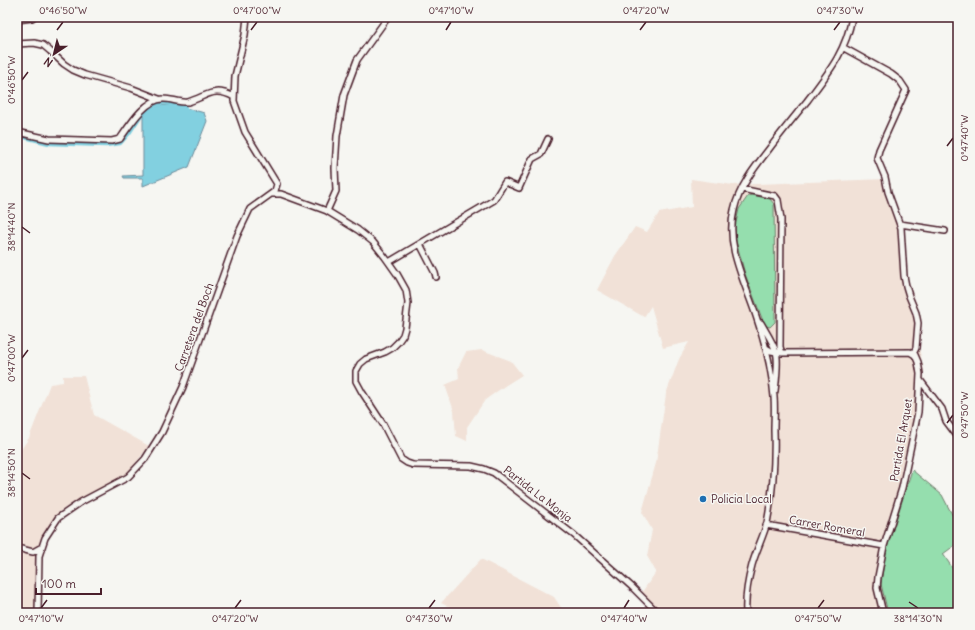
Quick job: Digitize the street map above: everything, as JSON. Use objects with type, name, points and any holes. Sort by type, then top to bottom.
[{"type":"highway","points":[[17,19],[32,17]]},
{"type":"street","points":[[247,17],[245,35],[235,76],[234,101],[245,132],[277,184],[275,190],[270,194]]},
{"type":"street","points":[[327,211],[336,191],[335,168],[337,136],[344,94],[357,60],[388,17]]},
{"type":"street","points":[[746,613],[747,590],[752,566],[766,525],[770,504],[775,463],[774,398],[766,348],[736,257],[732,240],[734,209],[742,189],[750,175],[826,76],[844,48],[852,17]]},
{"type":"street","points":[[17,44],[34,43],[43,45],[73,70],[85,75],[131,88],[159,99],[186,102],[215,92],[227,93],[234,97]]},
{"type":"street","points":[[766,348],[779,353],[910,352],[913,354],[916,348],[918,323],[916,313],[908,296],[904,276],[901,228],[889,197],[885,177],[878,158],[879,150],[906,90],[900,81],[891,74],[844,48]]},
{"type":"street","points":[[17,132],[49,140],[112,141],[120,139],[142,109],[159,99]]},
{"type":"street","points":[[270,194],[281,194],[327,211],[358,230],[373,242],[389,262],[494,200],[505,182],[519,188],[532,159],[541,154],[548,139]]},
{"type":"street","points":[[742,189],[775,196],[778,200],[781,220],[780,347],[774,398]]},
{"type":"street","name":"Carretera del Boch","points":[[38,613],[39,556],[45,538],[58,518],[81,502],[128,477],[145,459],[162,432],[183,387],[237,236],[250,209],[270,194]]},
{"type":"street","points":[[900,224],[945,231]]},
{"type":"street","points":[[420,244],[436,277]]},
{"type":"street","name":"Partida La Monja","points":[[389,262],[406,290],[408,303],[405,328],[398,342],[392,348],[366,359],[360,364],[356,372],[356,381],[383,424],[401,459],[407,463],[413,464],[471,466],[494,473],[574,535],[632,587],[658,613]]},
{"type":"street","points":[[757,317],[779,353]]},
{"type":"street","name":"Partida El Arquet","points":[[882,613],[877,588],[878,577],[884,546],[902,488],[918,412],[918,362],[913,354]]},
{"type":"street","points":[[919,380],[942,409],[946,421],[958,437]]},
{"type":"street","name":"Carrer Romeral","points":[[766,525],[884,546]]},
{"type":"street","points":[[17,548],[33,552],[42,547]]},
{"type":"shaded area","points":[[691,179],[733,185],[885,179],[904,231],[907,277],[919,313],[919,348],[924,371],[910,467],[884,554],[881,584],[888,613],[661,613],[661,611],[642,592],[656,572],[647,556],[652,530],[642,512],[656,463],[666,394],[679,359],[689,342],[663,348],[651,306],[644,317],[597,290],[615,256],[635,227],[647,232],[659,213],[692,207]]},
{"type":"shaded area","points":[[482,350],[511,361],[522,375],[485,400],[467,427],[467,441],[456,436],[454,411],[445,385],[459,379],[458,368],[466,352]]},
{"type":"shaded area","points":[[63,376],[84,376],[94,415],[149,446],[128,473],[62,510],[53,519],[46,531],[37,555],[36,613],[17,613],[17,455],[29,438],[50,384],[63,382]]},
{"type":"shaded area","points":[[481,559],[554,597],[564,613],[461,613],[441,603]]},
{"type":"green space","points":[[752,195],[770,199],[774,204],[775,322],[770,327],[766,326],[763,321],[745,274],[736,241],[735,227],[739,209],[748,196]]},
{"type":"green space","points":[[912,470],[942,495],[958,526],[958,543],[943,554],[958,575],[958,613],[888,613],[881,584],[885,554]]},
{"type":"water","points":[[161,105],[174,105],[204,113],[207,121],[189,167],[143,186],[143,178],[124,178],[123,176],[143,175],[143,117],[149,110]]},
{"type":"waterway","points":[[17,135],[49,143],[106,145],[120,143],[129,133],[140,116],[151,108],[164,102],[185,108]]},
{"type":"place","name":"Policia Local","points":[[703,499]]}]
